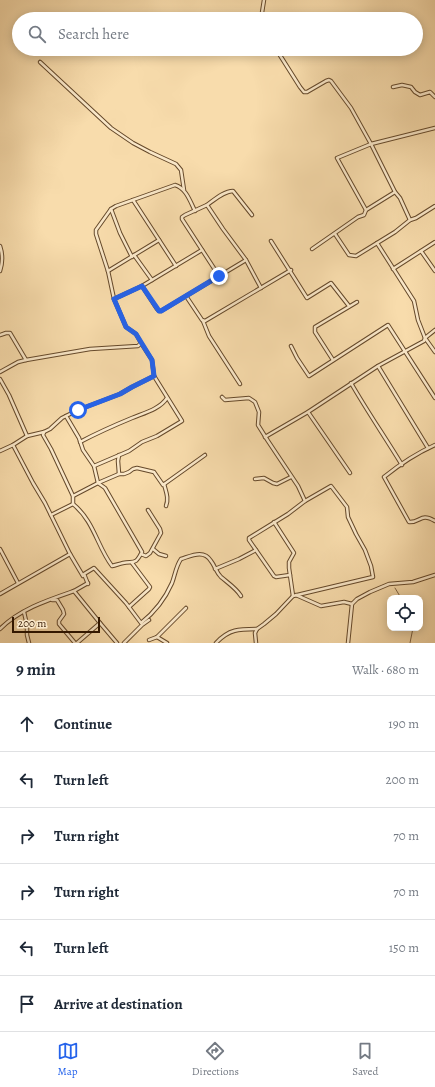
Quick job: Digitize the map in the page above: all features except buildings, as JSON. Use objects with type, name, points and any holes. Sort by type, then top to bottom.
[{"type":"street","points":[[262,12],[264,0]]},
{"type":"street","points":[[280,56],[304,92],[307,92],[326,81],[331,81],[351,108],[395,192],[400,198],[410,220]]},
{"type":"street","points":[[40,62],[111,128],[133,143],[176,164],[181,170],[184,191]]},
{"type":"street","points":[[393,87],[402,85],[411,87],[420,95],[430,92],[435,97]]},
{"type":"street","points":[[366,210],[337,158],[371,144],[435,128]]},
{"type":"street","points":[[94,466],[129,451],[142,442],[157,436],[182,421],[154,376],[152,360],[136,334],[126,327],[114,299],[108,271],[96,230],[111,209],[116,206],[175,185],[184,191],[195,211]]},
{"type":"street","points":[[219,276],[182,217],[207,205],[229,191],[233,191],[252,215]]},
{"type":"street","points":[[312,249],[358,217],[364,215],[366,210],[395,192]]},
{"type":"street","points":[[133,200],[176,266]]},
{"type":"street","points":[[207,205],[223,230],[246,260],[261,288]]},
{"type":"street","points":[[335,234],[349,255],[356,256],[410,220],[435,206]]},
{"type":"street","points":[[111,209],[120,233],[133,256],[152,280]]},
{"type":"street","points":[[108,271],[159,240]]},
{"type":"street","points":[[271,241],[307,298],[331,283],[349,306]]},
{"type":"street","points":[[393,269],[435,242]]},
{"type":"street","points":[[377,243],[414,301],[418,320],[425,338],[435,352]]},
{"type":"street","points":[[0,246],[3,255],[0,271]]},
{"type":"street","points":[[114,299],[142,286],[202,250]]},
{"type":"street","points":[[422,251],[435,271]]},
{"type":"street","points":[[142,286],[159,311],[165,309],[246,260]]},
{"type":"street","points":[[203,320],[206,321],[290,270]]},
{"type":"street","points":[[186,296],[203,320],[209,336],[240,384]]},
{"type":"street","points":[[333,360],[315,332],[315,328],[357,302]]},
{"type":"street","points":[[291,346],[309,376],[388,325],[435,398]]},
{"type":"street","points":[[265,437],[308,412],[378,366],[424,341],[425,338],[435,330]]},
{"type":"street","points":[[0,335],[10,333],[26,360]]},
{"type":"street","points":[[0,372],[18,362],[26,360],[90,349],[138,346],[141,343]]},
{"type":"street","points":[[378,366],[428,448]]},
{"type":"street","points":[[0,452],[27,436],[44,432],[66,416],[86,406],[120,394],[154,376]]},
{"type":"street","points":[[0,379],[27,436]]},
{"type":"street","points":[[351,383],[402,464]]},
{"type":"street","points":[[222,397],[225,400],[249,398],[256,402],[259,412],[258,425],[298,486],[305,501]]},
{"type":"street","points":[[80,442],[94,434],[149,411],[164,403],[167,398]]},
{"type":"street","points":[[308,412],[350,473]]},
{"type":"street","points":[[66,416],[94,466],[98,483],[105,488],[142,552],[138,559],[132,563],[121,563],[112,566],[82,511],[73,504]]},
{"type":"street","points":[[44,432],[43,435],[73,496],[73,504]]},
{"type":"street","points":[[13,445],[32,484],[45,503],[70,554],[88,584]]},
{"type":"street","points":[[435,445],[402,464],[384,477],[384,480],[400,504],[409,522],[423,517],[427,517],[435,521]]},
{"type":"street","points":[[119,455],[119,474]]},
{"type":"street","points":[[164,484],[205,455]]},
{"type":"street","points":[[73,496],[98,483],[137,468],[154,472],[164,484],[168,497],[166,506]]},
{"type":"street","points":[[255,478],[264,478],[277,484],[291,477]]},
{"type":"street","points":[[216,643],[221,637],[231,631],[240,628],[257,628],[264,624],[295,596],[374,577],[365,550],[348,517],[347,507],[331,486],[305,501],[288,514],[249,538],[276,577],[290,575]]},
{"type":"street","points":[[51,515],[73,504]]},
{"type":"street","points":[[141,554],[146,556],[150,553],[161,533],[148,510]]},
{"type":"street","points":[[274,522],[294,553],[290,562],[290,575],[295,596]]},
{"type":"street","points":[[152,549],[159,554],[166,556]]},
{"type":"street","points":[[0,550],[18,583]]},
{"type":"street","points":[[215,569],[256,550]]},
{"type":"street","points":[[0,594],[70,554]]},
{"type":"street","points":[[88,584],[84,574],[94,568],[141,623],[151,616],[163,601],[181,559],[198,554],[204,555],[211,559],[219,575],[238,591],[241,596]]},
{"type":"street","points":[[129,608],[150,587],[132,563]]},
{"type":"street","points":[[348,643],[352,604],[357,599],[389,584],[413,582],[435,576]]},
{"type":"street","points":[[0,629],[16,616],[40,603],[74,591],[88,584]]},
{"type":"street","points":[[74,591],[117,643]]},
{"type":"street","points":[[295,596],[321,606],[344,602],[352,604]]},
{"type":"street","points":[[40,603],[57,600],[64,614],[59,620],[59,624],[76,643],[100,623]]},
{"type":"street","points":[[149,640],[157,637],[186,608]]},
{"type":"street","points":[[24,612],[29,643]]},
{"type":"street","points":[[124,643],[149,620]]},
{"type":"street","points":[[256,643],[255,633],[257,628]]},
{"type":"street","points":[[157,637],[167,643]]},
{"type":"waterway","points":[[395,588],[399,595]]},
{"type":"waterway","points":[[410,643],[412,631]]},
{"type":"route","points":[[78,410],[120,394],[154,376],[152,360],[136,334],[126,327],[114,299],[142,286],[159,311],[161,311],[219,276]]}]
